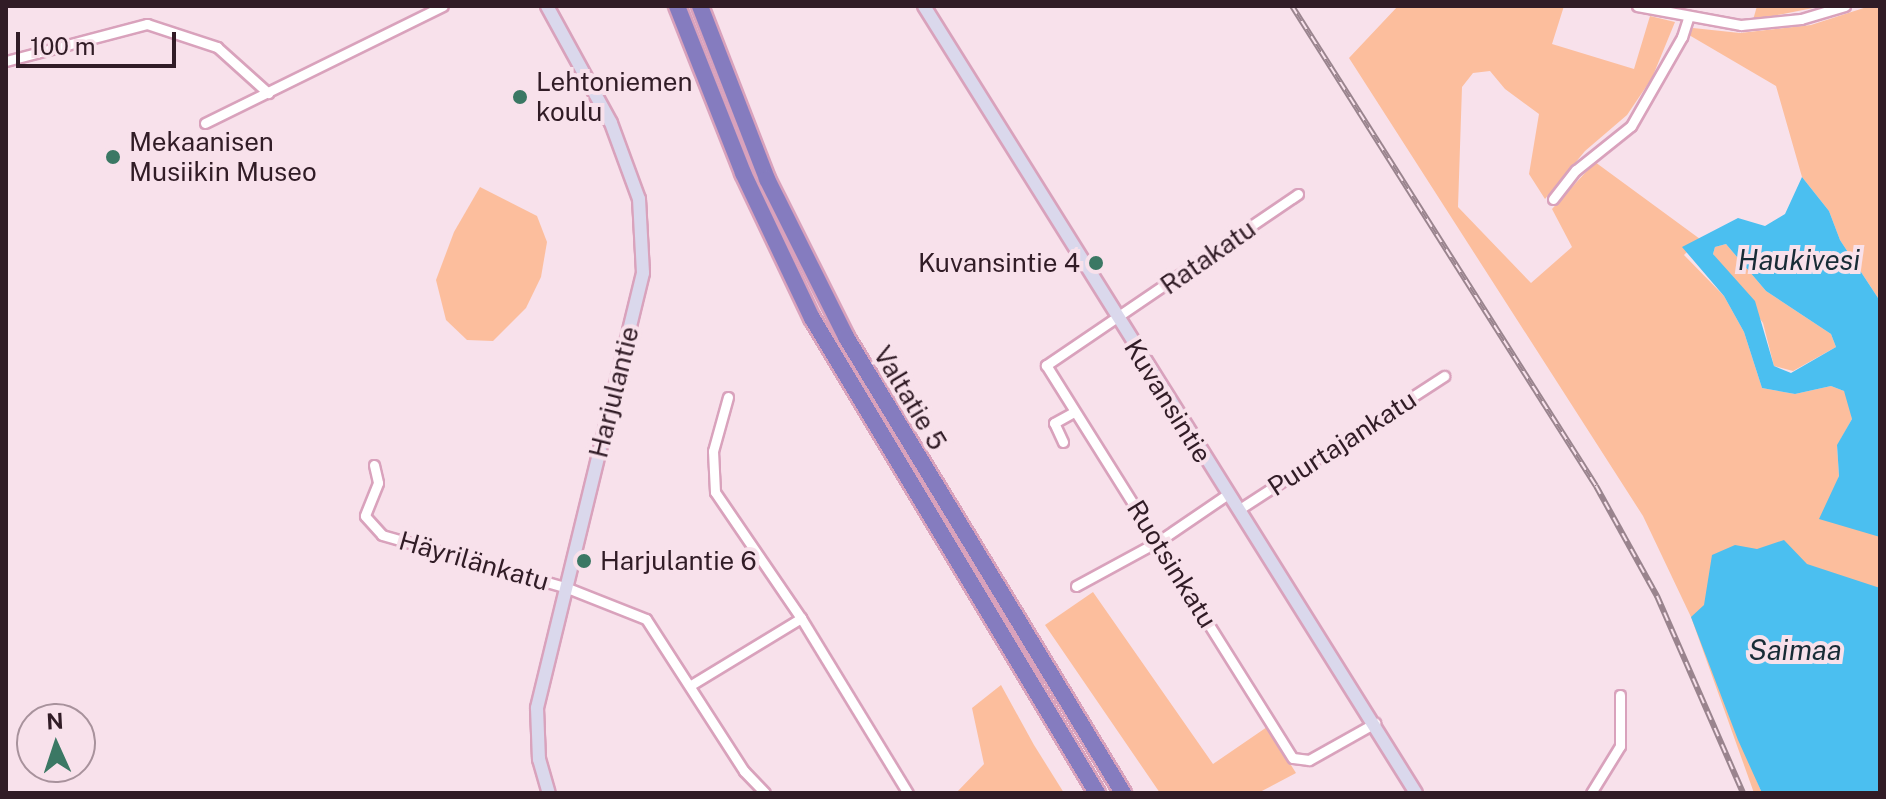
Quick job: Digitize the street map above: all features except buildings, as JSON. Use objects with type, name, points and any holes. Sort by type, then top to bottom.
[{"type":"highway","name":"Valtatie 5","points":[[677,6],[743,173],[812,318],[1097,793]]},
{"type":"highway","name":"Valtatie 5","points":[[700,6],[767,179],[846,337],[1123,793]]},
{"type":"street","points":[[205,123],[443,6]]},
{"type":"street","name":"Harjulantie","points":[[547,6],[611,123],[639,199],[643,273],[537,708],[539,759],[549,793]]},
{"type":"street","name":"Kuvansintie","points":[[924,6],[1006,129],[1116,319],[1375,723],[1416,793]]},
{"type":"street","points":[[1637,6],[1688,18],[1769,24],[1845,6]]},
{"type":"street","points":[[1553,199],[1576,170],[1631,126],[1682,37],[1688,18]]},
{"type":"street","points":[[6,61],[147,24],[217,47],[268,93]]},
{"type":"street","name":"Ratakatu","points":[[1116,319],[1298,194]]},
{"type":"street","name":"Ruotsinkatu","points":[[1116,319],[1046,365],[1293,758],[1309,760],[1375,723]]},
{"type":"street","name":"Puurtajankatu","points":[[1238,510],[1444,376]]},
{"type":"street","points":[[728,397],[713,451],[715,492],[801,618],[908,793]]},
{"type":"street","points":[[1063,442],[1054,423],[1074,412]]},
{"type":"street","name":"Häyrilänkatu","points":[[374,465],[378,483],[365,516],[382,535],[565,587],[646,619],[744,771],[765,793]]},
{"type":"street","points":[[1076,586],[1159,541],[1228,494]]},
{"type":"street","points":[[691,685],[801,618]]},
{"type":"street","points":[[1591,793],[1607,773],[1620,746],[1620,695]]},
{"type":"shaded area","points":[[1398,6],[1564,6],[1552,44],[1634,69],[1650,16],[1675,22],[1652,78],[1627,115],[1585,151],[1545,199],[1529,174],[1539,114],[1505,89],[1490,71],[1473,73],[1462,87],[1458,207],[1531,283],[1572,247],[1552,209],[1595,162],[1700,239],[1684,255],[1724,296],[1744,332],[1762,388],[1795,394],[1831,386],[1844,391],[1850,402],[1852,419],[1837,446],[1839,476],[1834,492],[1880,495],[1880,621],[1756,779],[1762,793],[1754,793],[1691,617],[1643,516],[1349,58]]},
{"type":"shaded area","points":[[1757,6],[1823,6],[1753,20]]},
{"type":"shaded area","points":[[1870,6],[1880,6],[1880,301],[1840,240],[1829,211],[1802,177],[1776,86],[1689,35],[1693,28],[1740,33],[1811,25]]},
{"type":"shaded area","points":[[480,187],[537,216],[547,242],[541,277],[526,308],[493,341],[467,340],[446,320],[436,280],[454,232]]},
{"type":"shaded area","points":[[1726,244],[1766,291],[1831,334],[1836,347],[1793,371],[1774,366],[1763,323],[1713,254],[1715,247]]},
{"type":"shaded area","points":[[1093,592],[1213,764],[1267,727],[1296,773],[1258,793],[1160,793],[1045,625]]},
{"type":"shaded area","points":[[1001,685],[1064,793],[956,793],[984,764],[972,708]]},
{"type":"water","name":"Haukivesi","points":[[1802,177],[1829,211],[1840,240],[1880,301],[1880,537],[1819,519],[1839,476],[1837,445],[1852,419],[1844,391],[1831,386],[1795,394],[1762,388],[1744,332],[1724,296],[1682,247],[1738,218],[1765,226],[1785,214]],"holes":[[[1726,244],[1766,291],[1831,334],[1836,347],[1791,373],[1774,366],[1755,301],[1713,254],[1715,247]]]},
{"type":"water","name":"Saimaa","points":[[1784,540],[1807,564],[1880,588],[1880,793],[1762,793],[1738,740],[1691,617],[1704,605],[1712,555],[1735,545],[1757,549]]},
{"type":"railway","points":[[1292,6],[1596,486],[1657,596],[1743,793]]},
{"type":"place","name":"Lehtoniemen koulu","points":[[520,97]]},
{"type":"place","name":"Mekaanisen Musiikin Museo","points":[[113,157]]},
{"type":"place","name":"Kuvansintie 4","points":[[1096,263]]},
{"type":"place","name":"Harjulantie 6","points":[[584,561]]}]
